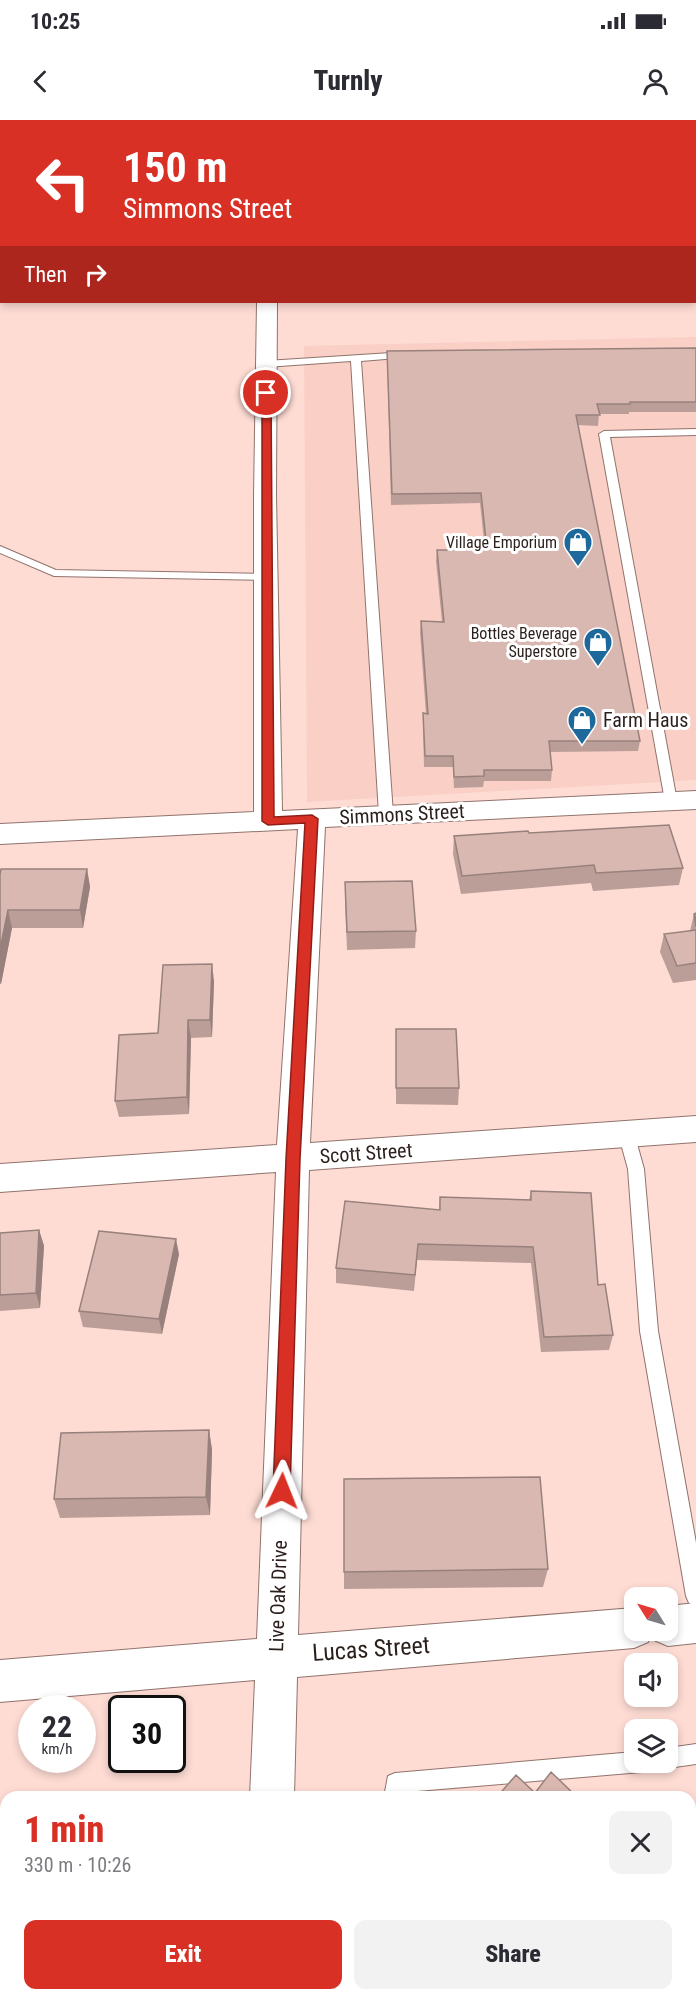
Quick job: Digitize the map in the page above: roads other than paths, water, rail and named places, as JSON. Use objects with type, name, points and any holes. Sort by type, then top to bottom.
[{"type":"street","points":[[267,303],[268,821]]},
{"type":"street","name":"Simmons Street","points":[[0,834],[684,801]]},
{"type":"street","name":"Live Oak Drive","points":[[272,1791],[293,1159],[312,819]]},
{"type":"street","name":"Scott Street","points":[[0,1178],[696,1129]]},
{"type":"street","points":[[678,1625],[696,1623]]},
{"type":"street","name":"Lucas Street","points":[[0,1681],[276,1656],[624,1629]]},
{"type":"lane","points":[[266,364],[420,354]]},
{"type":"lane","points":[[356,358],[386,814]]},
{"type":"lane","points":[[684,801],[604,434],[696,432]]},
{"type":"lane","points":[[0,549],[54,573],[266,577]]},
{"type":"lane","points":[[626,1133],[636,1169],[649,1331],[696,1596]]},
{"type":"lane","points":[[678,1757],[696,1754]]},
{"type":"lane","points":[[394,1791],[394,1783],[624,1764]]},
{"type":"place","name":"Village Emporium","points":[[578,568]]},
{"type":"place","name":"Bottles Beverage Superstore","points":[[598,668]]},
{"type":"place","name":"Farm Haus","points":[[582,746]]}]
